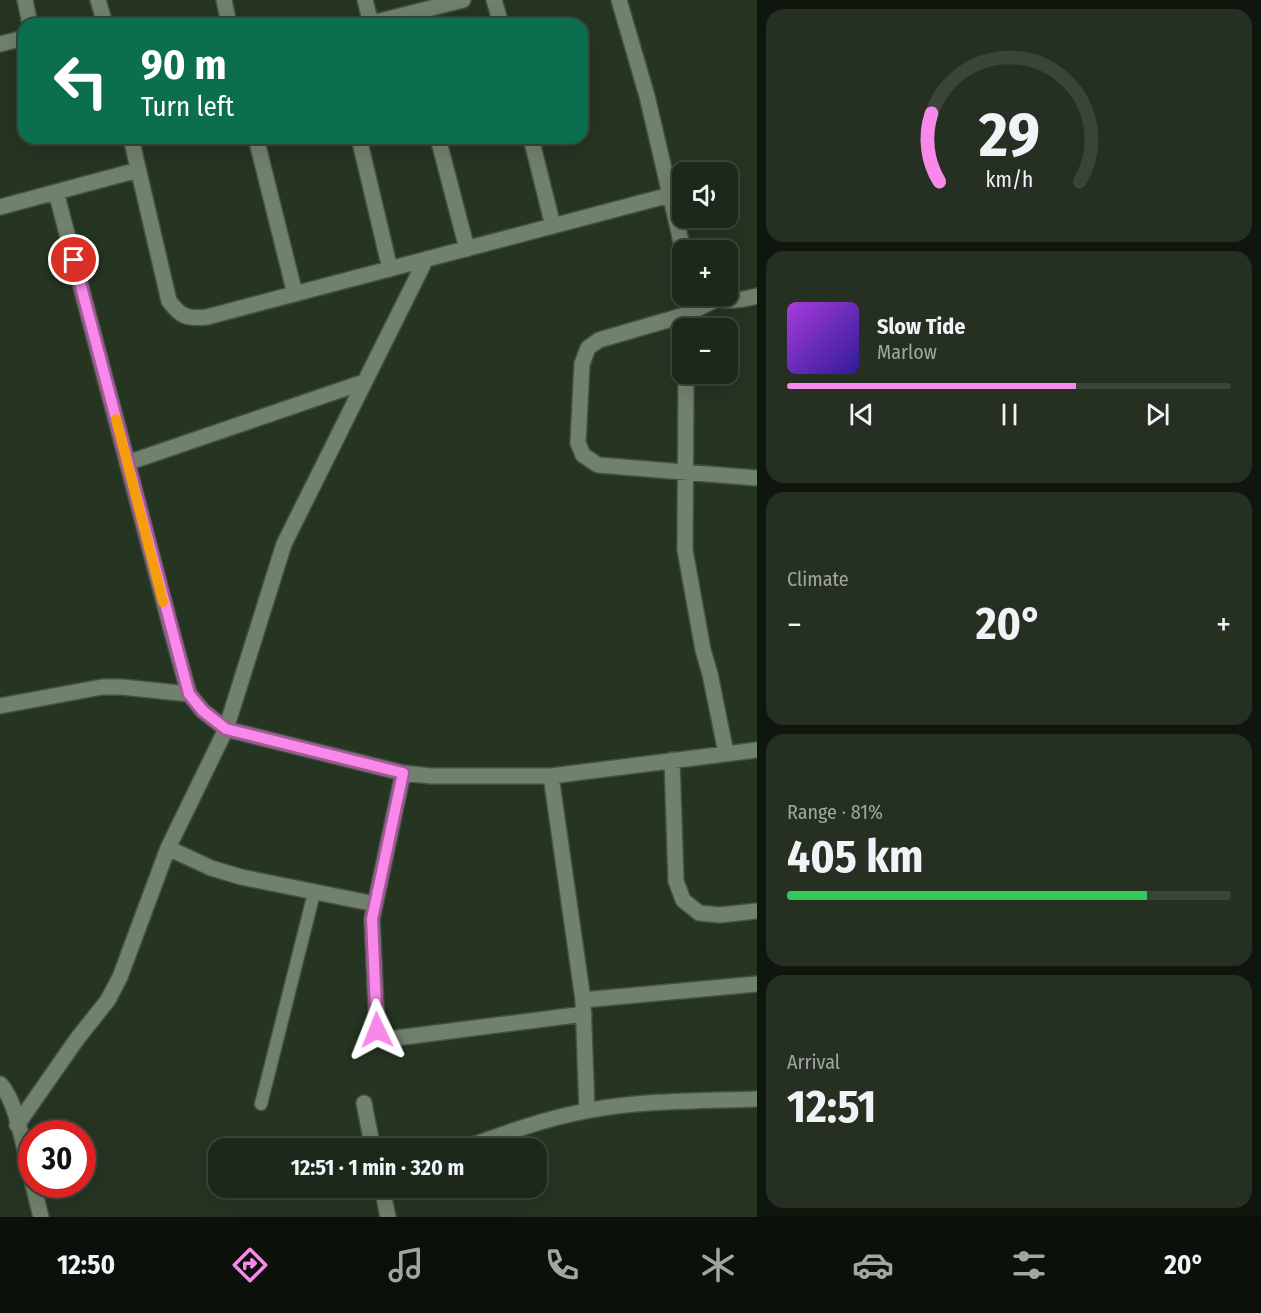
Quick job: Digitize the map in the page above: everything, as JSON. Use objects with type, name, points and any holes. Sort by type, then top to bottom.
[{"type":"street","points":[[25,0],[29,18]]},
{"type":"street","points":[[98,0],[103,18]]},
{"type":"street","points":[[224,0],[228,18]]},
{"type":"street","points":[[364,0],[368,18]]},
{"type":"street","points":[[411,18],[463,0]]},
{"type":"street","points":[[494,0],[499,18]]},
{"type":"street","points":[[619,0],[647,96],[681,240]]},
{"type":"street","points":[[0,44],[18,40]]},
{"type":"street","points":[[132,144],[169,301],[177,313],[190,318],[207,317],[670,195]]},
{"type":"street","points":[[258,144],[295,294]]},
{"type":"street","points":[[360,144],[390,269]]},
{"type":"street","points":[[440,144],[467,249]]},
{"type":"street","points":[[533,144],[554,226]]},
{"type":"street","points":[[0,207],[138,170]]},
{"type":"street","points":[[56,192],[189,694],[203,711],[226,729],[403,773],[431,776],[551,776],[757,750]]},
{"type":"street","points":[[17,1125],[108,1000],[120,977],[168,848],[226,729],[284,543],[426,260]]},
{"type":"street","points":[[738,299],[757,296]]},
{"type":"street","points":[[690,318],[704,306]]},
{"type":"street","points":[[672,325],[599,340],[588,348],[582,364],[578,443],[583,455],[598,465],[757,478]]},
{"type":"street","points":[[127,463],[364,382]]},
{"type":"street","points":[[686,384],[685,550],[703,650],[726,753]]},
{"type":"street","points":[[0,706],[102,687],[189,694]]},
{"type":"street","points":[[672,760],[676,881],[683,900],[699,914],[720,915],[757,911]]},
{"type":"street","points":[[403,773],[372,919],[377,1030],[382,1036],[396,1038],[584,1007],[757,984]]},
{"type":"street","points":[[551,776],[584,1007],[587,1111]]},
{"type":"street","points":[[168,848],[211,868],[271,884],[375,904]]},
{"type":"street","points":[[0,1084],[12,1102],[18,1129]]},
{"type":"street","points":[[492,1138],[531,1124],[587,1111],[632,1104],[757,1098]]},
{"type":"street","points":[[364,1103],[371,1138]]},
{"type":"street","points":[[36,1198],[41,1217]]},
{"type":"street","points":[[384,1198],[388,1217]]},
{"type":"lane","points":[[261,1104],[314,892]]},
{"type":"slow traffic","points":[[116,419],[163,602]]},
{"type":"route","points":[[74,260],[189,694],[203,711],[226,729],[403,773],[372,919],[377,1030]]}]
